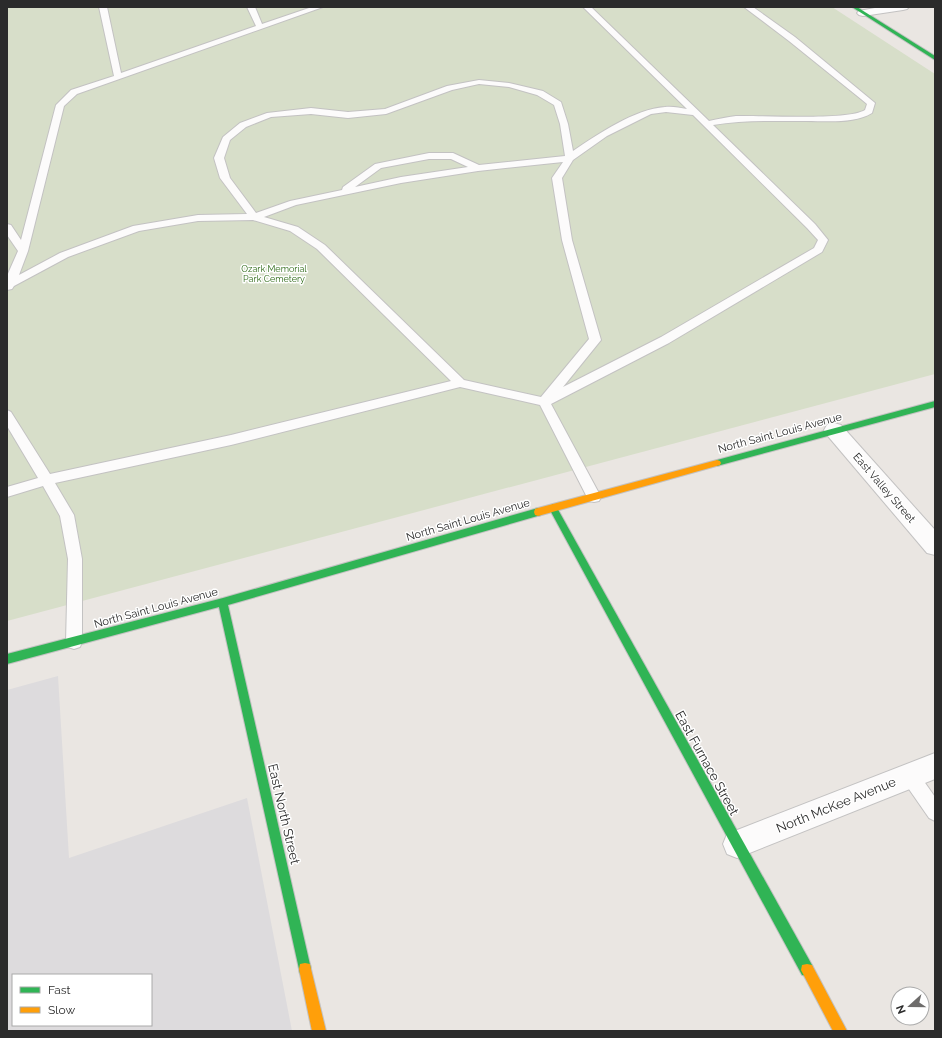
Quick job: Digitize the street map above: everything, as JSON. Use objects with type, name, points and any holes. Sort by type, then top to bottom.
[{"type":"street","points":[[858,10],[903,7]]},
{"type":"street","points":[[858,10],[935,58]]},
{"type":"street","name":"North Saint Louis Avenue","points":[[7,660],[223,602],[552,508],[834,430],[935,404]]},
{"type":"street","name":"East Valley Street","points":[[834,430],[935,546]]},
{"type":"street","name":"East Furnace Street","points":[[552,508],[840,1031]]},
{"type":"street","name":"East North Street","points":[[223,602],[319,1031]]},
{"type":"street","name":"North McKee Avenue","points":[[737,844],[935,766]]},
{"type":"lane","points":[[103,7],[118,77]]},
{"type":"lane","points":[[251,7],[260,27]]},
{"type":"lane","points":[[8,288],[23,251],[60,105],[74,92],[319,7]]},
{"type":"lane","points":[[7,492],[47,480],[231,440],[460,383],[544,402],[665,340],[818,250],[823,240],[811,226],[587,7]]},
{"type":"lane","points":[[707,124],[734,119],[841,118],[861,116],[869,111],[871,103],[792,39],[748,7]]},
{"type":"lane","points":[[254,217],[225,178],[219,158],[226,139],[243,125],[270,115],[311,111],[348,115],[386,111],[450,88],[479,82],[509,84],[540,93],[558,104],[564,124],[570,158]]},
{"type":"lane","points":[[544,402],[595,340],[567,240],[557,178],[570,158],[604,134],[649,112],[666,110],[695,113]]},
{"type":"lane","points":[[343,191],[378,166],[404,160],[429,156],[453,156],[478,168]]},
{"type":"lane","points":[[254,217],[293,203],[343,191],[478,168],[570,158]]},
{"type":"lane","points":[[8,288],[64,254],[138,228],[198,218],[254,217],[294,229],[321,247],[460,383]]},
{"type":"lane","points":[[7,227],[23,251]]},
{"type":"lane","points":[[544,402],[594,497]]},
{"type":"lane","points":[[7,415],[67,515],[75,559],[74,642]]},
{"type":"lane","points":[[910,776],[935,812]]},
{"type":"shaded area","points":[[58,676],[69,858],[247,798],[292,1031],[7,1031],[7,690]]},
{"type":"green space","name":"Ozark Memorial Park Cemetery","points":[[7,7],[832,7],[935,74],[935,374],[7,621]]},
{"type":"traffic: fast","points":[[854,7],[935,58]]},
{"type":"traffic: fast","points":[[717,463],[935,404]]},
{"type":"traffic: fast","points":[[553,508],[807,970]]},
{"type":"traffic: fast","points":[[7,659],[223,602],[538,512]]},
{"type":"traffic: fast","points":[[223,602],[305,969]]},
{"type":"traffic: slow","points":[[538,512],[717,463]]},
{"type":"traffic: slow","points":[[305,969],[319,1031]]},
{"type":"traffic: slow","points":[[807,970],[840,1031]]}]
